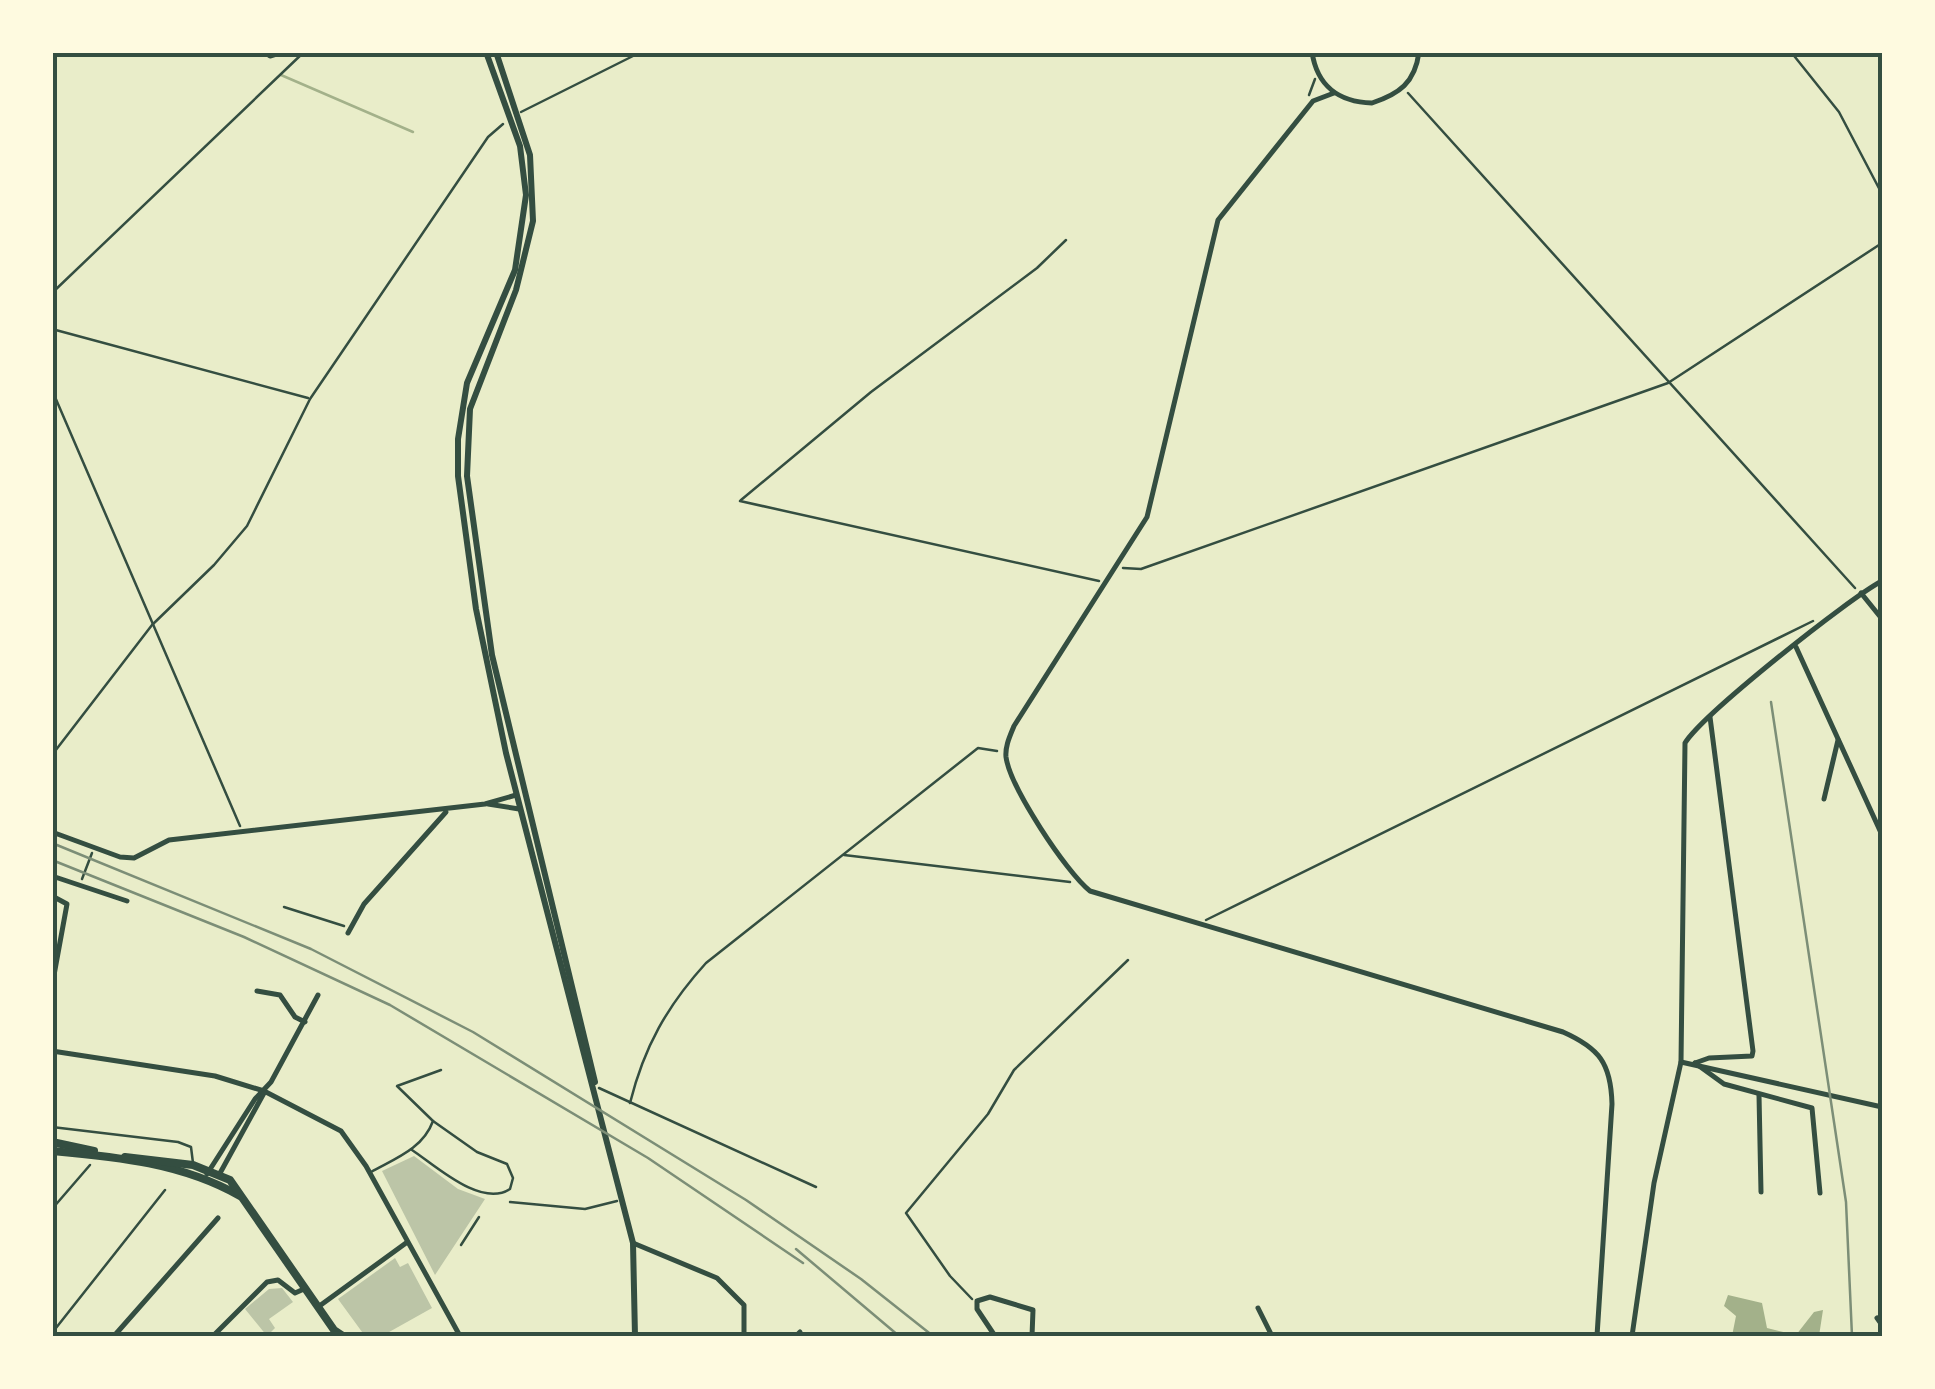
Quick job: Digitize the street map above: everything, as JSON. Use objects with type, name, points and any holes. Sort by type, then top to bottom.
[{"type":"main road","points":[[486,52],[515,114],[526,194],[523,236],[515,270],[467,384],[458,438],[476,608],[516,795],[624,1199],[633,1243],[635,1336]]},
{"type":"main road","points":[[496,52],[534,182],[530,241],[516,290],[475,390],[466,450],[492,655],[597,1098]]},
{"type":"main road","points":[[516,795],[526,793]]},
{"type":"main road","points":[[520,808],[530,806]]},
{"type":"main road","points":[[52,1142],[212,1175]]},
{"type":"main road","points":[[52,1152],[103,1154]]},
{"type":"main road","points":[[125,1158],[193,1165],[234,1184],[334,1333],[343,1336]]},
{"type":"street","points":[[264,52],[270,56],[283,52]]},
{"type":"street","points":[[1312,52],[1317,72],[1334,93],[1356,103],[1372,103],[1404,88],[1417,67],[1419,52]]},
{"type":"street","points":[[1334,93],[1313,101],[1218,220],[1147,517],[1104,577],[1014,726],[1003,752],[1016,784],[1081,884],[1099,894],[1562,1032],[1593,1046],[1612,1084],[1596,1336]]},
{"type":"street","points":[[1632,1336],[1654,1184],[1681,1062],[1684,754],[1690,736],[1710,717],[1829,618],[1882,581]]},
{"type":"street","points":[[1861,593],[1882,619]]},
{"type":"street","points":[[1796,647],[1882,835]]},
{"type":"street","points":[[1694,1064],[1709,1058],[1752,1056],[1753,1051],[1710,717]]},
{"type":"street","points":[[1824,799],[1838,740]]},
{"type":"street","points":[[52,832],[105,852],[134,858],[169,840],[485,804],[516,795]]},
{"type":"street","points":[[485,804],[520,808]]},
{"type":"street","points":[[349,932],[364,904],[443,813],[454,808]]},
{"type":"street","points":[[52,876],[126,900]]},
{"type":"street","points":[[52,986],[67,910],[63,900],[54,898]]},
{"type":"street","points":[[256,991],[280,995],[296,1018],[305,1022]]},
{"type":"street","points":[[212,1175],[261,1105],[264,1091],[318,995]]},
{"type":"street","points":[[52,1050],[215,1076],[264,1091],[341,1131],[369,1172],[460,1336]]},
{"type":"street","points":[[1681,1062],[1882,1107]]},
{"type":"street","points":[[1694,1064],[1724,1084],[1812,1108],[1820,1193]]},
{"type":"street","points":[[1759,1094],[1761,1192]]},
{"type":"street","points":[[114,1336],[218,1218]]},
{"type":"street","points":[[318,1307],[406,1243]]},
{"type":"street","points":[[633,1243],[728,1286],[744,1305],[744,1336]]},
{"type":"street","points":[[213,1336],[267,1282],[278,1280],[296,1293],[304,1289]]},
{"type":"street","points":[[995,1336],[976,1310],[977,1301],[990,1297],[1033,1310],[1032,1336]]},
{"type":"street","points":[[1258,1308],[1272,1336]]},
{"type":"street","points":[[1877,1318],[1882,1325]]},
{"type":"lane","points":[[412,1150],[463,1184],[496,1194],[510,1189],[513,1178],[507,1164],[476,1152],[433,1121],[397,1086],[442,1070]]},
{"type":"lane","points":[[369,1172],[412,1150],[433,1121]]},
{"type":"lane","points":[[52,1127],[178,1142],[191,1147],[193,1165]]},
{"type":"path","points":[[52,293],[304,52]]},
{"type":"path","points":[[52,755],[152,625],[214,566],[247,526],[310,399],[488,137],[515,114],[641,52]]},
{"type":"path","points":[[1791,52],[1839,112],[1882,194]]},
{"type":"path","points":[[1306,100],[1317,72]]},
{"type":"path","points":[[1404,88],[1861,593]]},
{"type":"path","points":[[1066,240],[1038,268],[871,392],[740,501],[1095,583],[1116,569],[1141,569],[1668,383],[1882,242]]},
{"type":"path","points":[[52,329],[310,399]]},
{"type":"path","points":[[52,390],[243,832]]},
{"type":"path","points":[[1093,594],[1104,577]]},
{"type":"path","points":[[1196,924],[1802,623],[1829,618]]},
{"type":"path","points":[[630,1103],[641,1059],[672,1001],[706,963],[978,748],[1003,752]]},
{"type":"path","points":[[81,880],[92,852]]},
{"type":"path","points":[[844,854],[1076,884],[1071,877]]},
{"type":"path","points":[[284,907],[349,932]]},
{"type":"path","points":[[1196,924],[1214,930]]},
{"type":"path","points":[[977,1301],[950,1276],[906,1213],[988,1114],[1014,1070],[1128,960]]},
{"type":"path","points":[[596,1086],[816,1188]]},
{"type":"path","points":[[52,1209],[90,1165]]},
{"type":"path","points":[[52,1333],[165,1190]]},
{"type":"path","points":[[510,1202],[585,1210],[624,1199]]},
{"type":"path","points":[[461,1245],[479,1217]]},
{"type":"shaded area","points":[[1728,1295],[1762,1303],[1767,1328],[1796,1335],[1814,1312],[1823,1310],[1819,1336],[1732,1336],[1736,1316],[1724,1306]]},
{"type":"building","points":[[414,1156],[458,1189],[485,1199],[435,1275],[382,1171]]},
{"type":"building","points":[[395,1258],[400,1267],[408,1263],[432,1308],[382,1336],[365,1336],[338,1299]]},
{"type":"building","points":[[282,1288],[293,1302],[269,1319],[275,1328],[267,1336],[245,1309],[269,1289]]},
{"type":"waterway","points":[[281,75],[413,132]]},
{"type":"railway","points":[[1771,702],[1846,1202],[1852,1336]]},
{"type":"railway","points":[[52,843],[311,949],[473,1032],[746,1200],[861,1279],[933,1336]]},
{"type":"railway","points":[[52,860],[244,937],[390,1005],[648,1158],[803,1263]]},
{"type":"railway","points":[[796,1249],[899,1336]]}]
